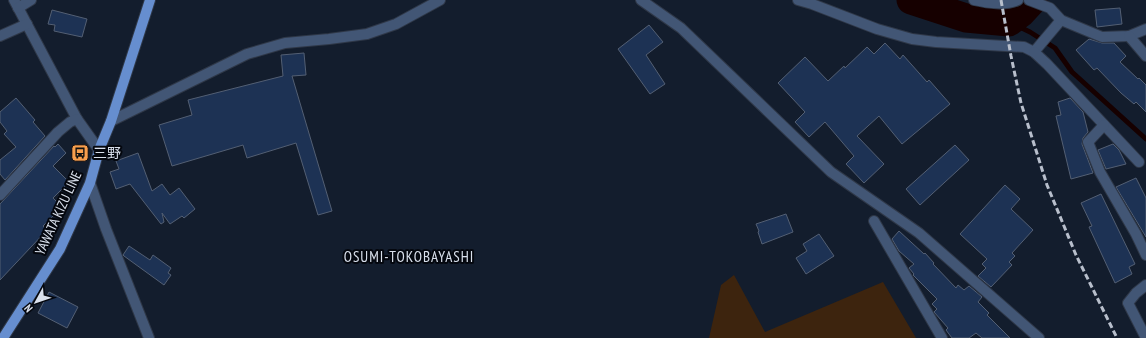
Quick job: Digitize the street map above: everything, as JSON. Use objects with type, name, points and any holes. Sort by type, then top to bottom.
[{"type":"main road","name":"YAWATA KIZU LINE","points":[[3,338],[60,249],[90,183],[98,150],[111,121],[150,0]]},
{"type":"street","points":[[31,0],[16,4],[77,119],[98,150]]},
{"type":"street","points":[[111,121],[247,54],[285,43],[367,34],[396,24],[440,0]]},
{"type":"street","points":[[641,0],[681,28],[831,172],[919,233],[1039,338]]},
{"type":"street","points":[[798,0],[812,4],[877,30],[912,39],[1036,49],[1047,64],[1139,162]]},
{"type":"street","points":[[974,0],[989,4],[1013,2],[1018,0]]},
{"type":"street","points":[[1029,0],[1050,8],[1061,20],[1102,37],[1129,36],[1146,29]]},
{"type":"street","points":[[1036,49],[1061,20]]},
{"type":"street","points":[[0,36],[27,24]]},
{"type":"street","points":[[1129,36],[1146,56]]},
{"type":"street","points":[[0,196],[58,132],[77,119]]},
{"type":"street","points":[[1104,125],[1088,142],[1100,172],[1136,234],[1146,255]]},
{"type":"street","points":[[90,183],[106,229],[150,338]]},
{"type":"street","points":[[874,221],[942,338]]},
{"type":"street","points":[[1146,285],[1136,293],[1128,303],[1146,338]]},
{"type":"shaded area","points":[[734,275],[765,332],[883,282],[916,338],[709,338],[721,285]]},
{"type":"building","points":[[1120,8],[1122,24],[1097,27],[1095,10]]},
{"type":"building","points":[[52,10],[87,19],[82,37],[54,31],[55,25],[48,24]]},
{"type":"building","points":[[649,25],[663,42],[646,55],[665,84],[650,94],[618,49]]},
{"type":"building","points":[[1089,39],[1102,43],[1114,43],[1126,56],[1120,62],[1146,85],[1146,112],[1136,102],[1134,104],[1121,93],[1097,68],[1094,70],[1076,50]]},
{"type":"building","points":[[885,43],[900,59],[903,55],[927,82],[929,80],[950,104],[902,144],[879,116],[857,136],[884,164],[864,183],[846,164],[854,156],[825,122],[809,137],[795,122],[805,112],[778,83],[805,57],[828,81],[844,66],[845,68],[867,47],[874,54]]},
{"type":"building","points":[[304,53],[306,75],[292,76],[332,211],[318,215],[296,143],[247,158],[243,145],[172,166],[159,125],[192,115],[188,100],[283,76],[281,55]]},
{"type":"building","points":[[16,98],[35,120],[33,122],[45,136],[5,180],[0,174],[0,160],[16,147],[4,134],[7,131],[0,122],[0,112]]},
{"type":"building","points":[[1070,98],[1083,112],[1088,132],[1083,138],[1082,144],[1093,173],[1071,179],[1056,116],[1061,115],[1058,102]]},
{"type":"building","points":[[58,144],[66,153],[53,166],[69,182],[53,198],[62,207],[43,226],[47,230],[0,280],[0,204],[54,146],[55,147]]},
{"type":"building","points":[[1113,144],[1119,150],[1126,164],[1106,169],[1098,150]]},
{"type":"building","points":[[955,145],[969,160],[920,205],[906,189]]},
{"type":"building","points":[[138,153],[152,191],[162,184],[170,195],[179,188],[195,209],[184,218],[182,216],[170,224],[162,213],[164,222],[161,224],[130,184],[116,189],[110,172],[119,169],[116,161]]},
{"type":"building","points":[[1136,178],[1146,198],[1146,237],[1116,187]]},
{"type":"building","points":[[1005,185],[1020,199],[1011,209],[1033,230],[1012,253],[1015,256],[1009,262],[1012,265],[991,287],[978,276],[986,268],[982,264],[987,259],[960,234]]},
{"type":"building","points":[[1101,194],[1135,264],[1129,267],[1132,274],[1115,283],[1089,227],[1092,226],[1081,203]]},
{"type":"building","points":[[786,214],[793,232],[762,244],[756,224]]},
{"type":"building","points":[[899,231],[924,254],[925,253],[934,263],[933,264],[956,288],[958,285],[964,290],[969,286],[982,297],[978,302],[989,313],[987,315],[1010,338],[982,338],[976,333],[969,338],[952,338],[946,330],[948,328],[934,312],[937,309],[932,304],[937,299],[913,275],[914,274],[909,268],[914,264],[899,251],[892,239]]},
{"type":"building","points":[[819,234],[834,256],[806,274],[796,258],[807,251],[803,244]]},
{"type":"building","points":[[129,246],[150,260],[153,255],[171,268],[168,273],[171,275],[164,285],[123,255]]},
{"type":"building","points":[[49,292],[78,307],[67,328],[38,313]]},
{"type":"waterway","points":[[911,0],[966,18],[1009,22],[1021,13],[1033,0]]},
{"type":"waterway","points":[[1009,22],[1030,32],[1055,48],[1072,72],[1146,139]]},
{"type":"railway","points":[[1001,0],[1021,103],[1047,185],[1076,255],[1117,338]]},
{"type":"place","name":"三野","points":[[80,153]]},
{"type":"district","name":"OSUMI-TOKOBAYASHI","points":[[409,256]]}]
